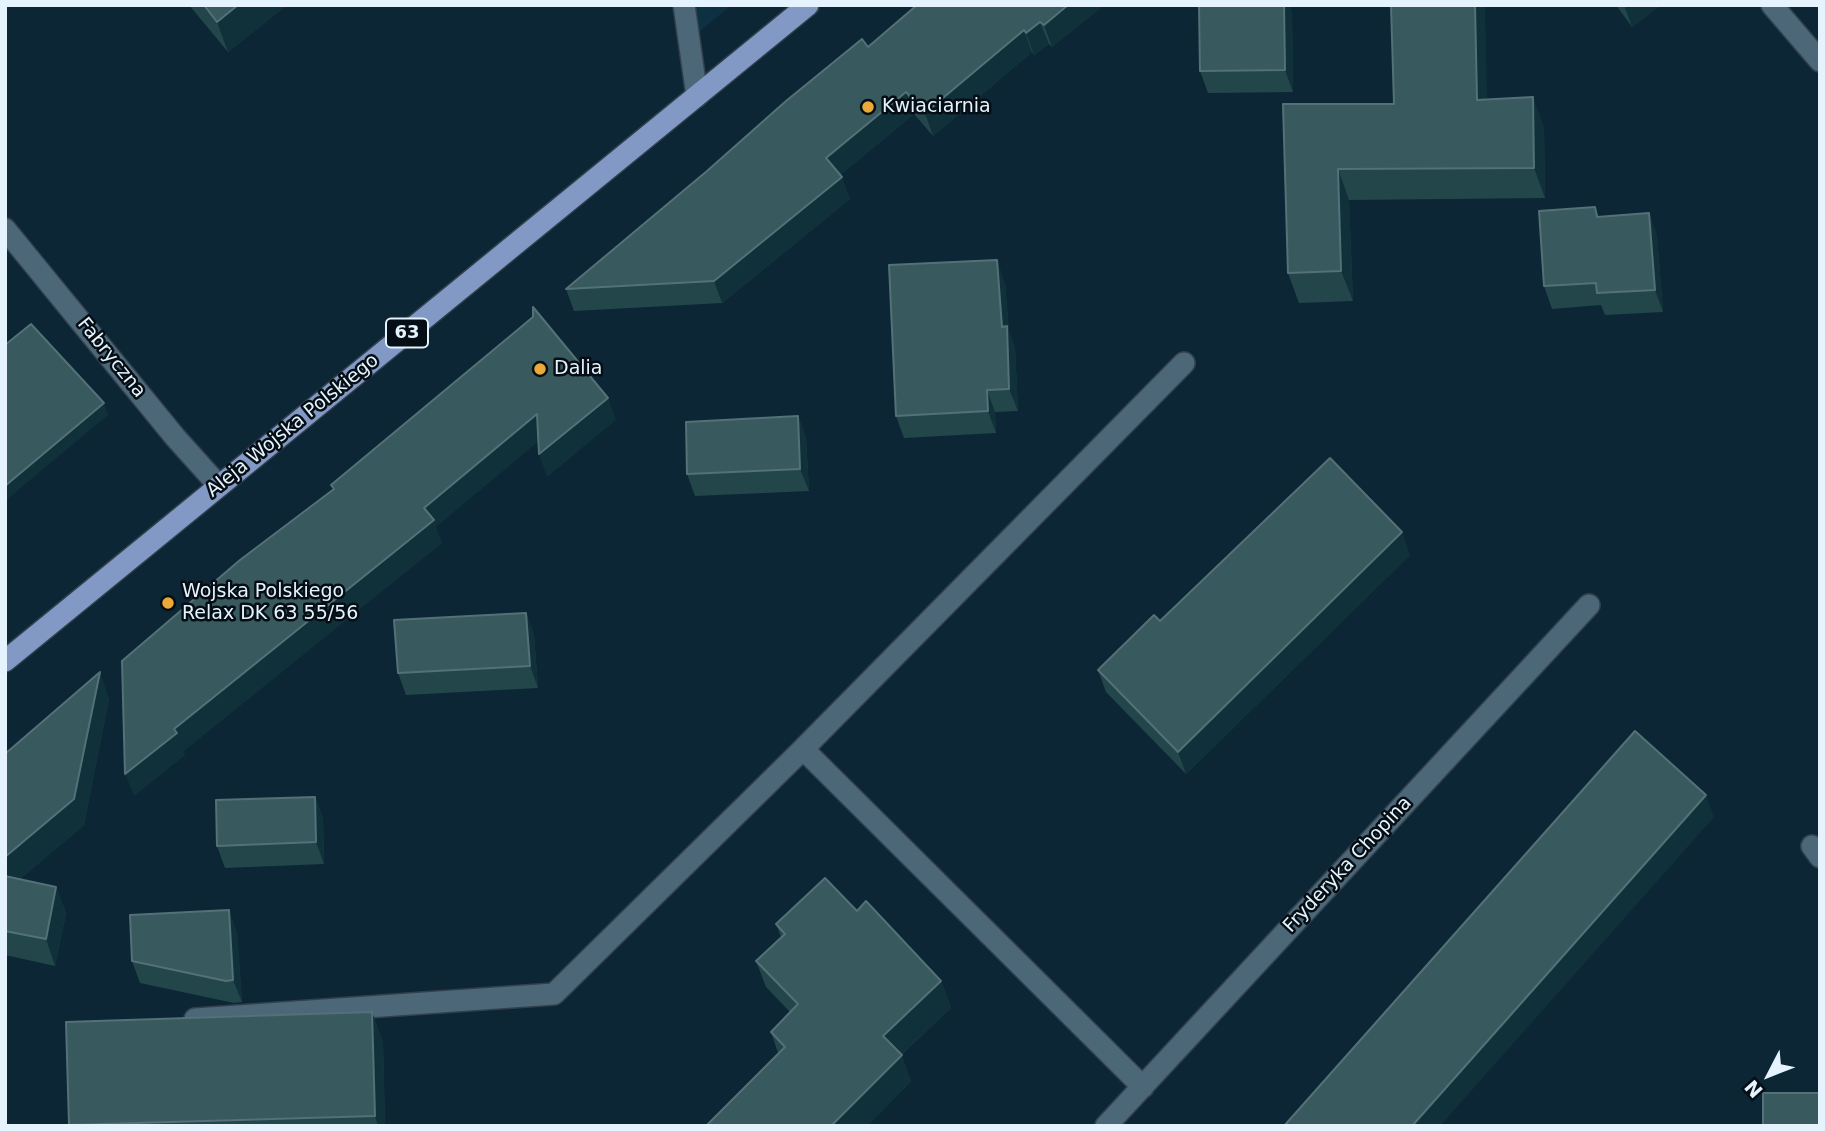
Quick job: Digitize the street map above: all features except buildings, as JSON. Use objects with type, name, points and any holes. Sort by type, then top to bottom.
[{"type":"main road","name":"Aleja Wojska Polskiego","points":[[5,661],[808,5]]},
{"type":"street","points":[[684,5],[697,96]]},
{"type":"street","points":[[1772,5],[1820,61]]},
{"type":"street","name":"Fabryczna","points":[[5,229],[175,437],[219,486]]},
{"type":"street","points":[[173,1020],[554,994],[803,749],[1184,362]]},
{"type":"street","name":"Fryderyka Chopina","points":[[1106,1126],[1589,605]]},
{"type":"street","points":[[803,749],[1143,1087]]},
{"type":"shaded area","points":[[671,5],[732,5],[695,35]]},
{"type":"place","name":"Kwiaciarnia","points":[[868,107]]},
{"type":"place","name":"Dalia","points":[[540,369]]},
{"type":"place","name":"Wojska Polskiego Relax DK 63 55/56","points":[[168,603]]}]
